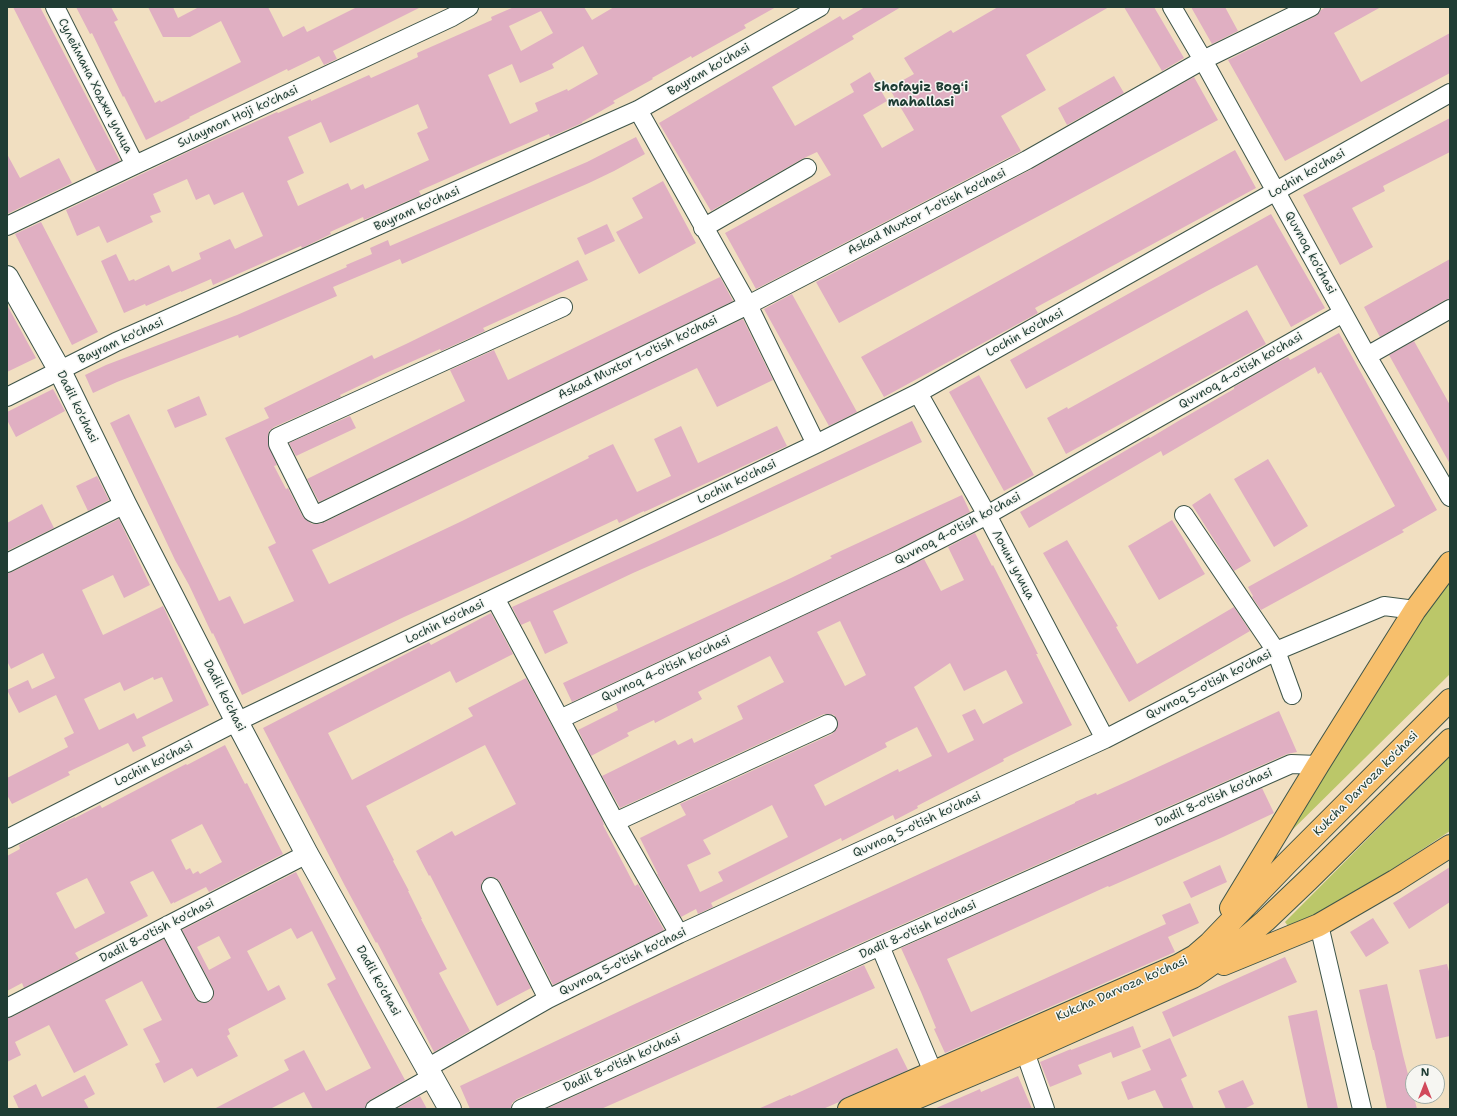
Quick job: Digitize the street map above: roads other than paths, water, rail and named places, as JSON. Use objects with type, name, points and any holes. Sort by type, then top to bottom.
[{"type":"main road","points":[[1210,943],[1318,765],[1415,610],[1450,564]]},
{"type":"main road","name":"Kukcha Darvoza ko'chasi","points":[[1022,1043],[1195,956],[1210,943],[1287,863],[1450,700]]},
{"type":"main road","name":"Kukcha Darvoza ko'chasi","points":[[849,1109],[936,1080],[1022,1043],[1193,977],[1229,952],[1265,921],[1450,740]]},
{"type":"main road","points":[[1193,977],[1319,925],[1395,881],[1450,846]]},
{"type":"main road","name":"Kukcha Darvoza ko'chasi","points":[[890,1109],[936,1080]]},
{"type":"street","name":"Сулеймана Ходжи улица","points":[[55,7],[135,165]]},
{"type":"street","name":"Sulaymon Hoji ko'chasi","points":[[7,226],[449,12],[469,7]]},
{"type":"street","name":"Bayram ko'chasi","points":[[7,397],[123,339],[638,110],[820,7]]},
{"type":"street","name":"Quvnoq ko'chasi","points":[[1172,7],[1203,60],[1367,356],[1450,497]]},
{"type":"street","name":"Askad Muxtor 1-o'tish ko'chasi","points":[[563,307],[278,437],[278,444],[312,512],[316,514],[320,513],[748,305],[1027,160],[1203,60],[1311,7]]},
{"type":"street","name":"Lochin ko'chasi","points":[[7,839],[237,722],[816,444],[918,393],[1450,93]]},
{"type":"street","points":[[638,110],[703,228],[748,305],[816,444]]},
{"type":"street","points":[[703,228],[807,168]]},
{"type":"street","name":"Dadil ko'chasi","points":[[7,277],[60,371],[125,504],[237,722],[307,854],[450,1109]]},
{"type":"street","points":[[1367,356],[1450,309]]},
{"type":"street","name":"Quvnoq 4-o'tish ko'chasi","points":[[560,719],[896,561],[987,515],[1343,313]]},
{"type":"street","name":"Лочин улица","points":[[918,393],[987,515],[1105,739]]},
{"type":"street","points":[[7,563],[125,504]]},
{"type":"street","points":[[1184,516],[1276,651],[1292,695]]},
{"type":"street","points":[[495,598],[615,822],[679,934]]},
{"type":"street","name":"Quvnoq 5-o'tish ko'chasi","points":[[375,1109],[548,998],[679,934],[1105,739],[1276,651],[1384,606],[1415,610]]},
{"type":"street","points":[[615,822],[828,724]]},
{"type":"street","name":"Dadil 8-o'tish ko'chasi","points":[[521,1109],[880,946],[1291,764],[1318,765]]},
{"type":"street","name":"Dadil 8-o'tish ko'chasi","points":[[7,1008],[168,924],[307,854]]},
{"type":"street","points":[[491,887],[548,998]]},
{"type":"street","points":[[168,924],[204,993]]},
{"type":"street","points":[[1319,925],[1362,1109]]},
{"type":"street","points":[[880,946],[936,1080]]},
{"type":"street","points":[[1022,1043],[1045,1109]]},
{"type":"district","name":"Shofayiz Bogʻi mahallasi","points":[[921,96]]}]
